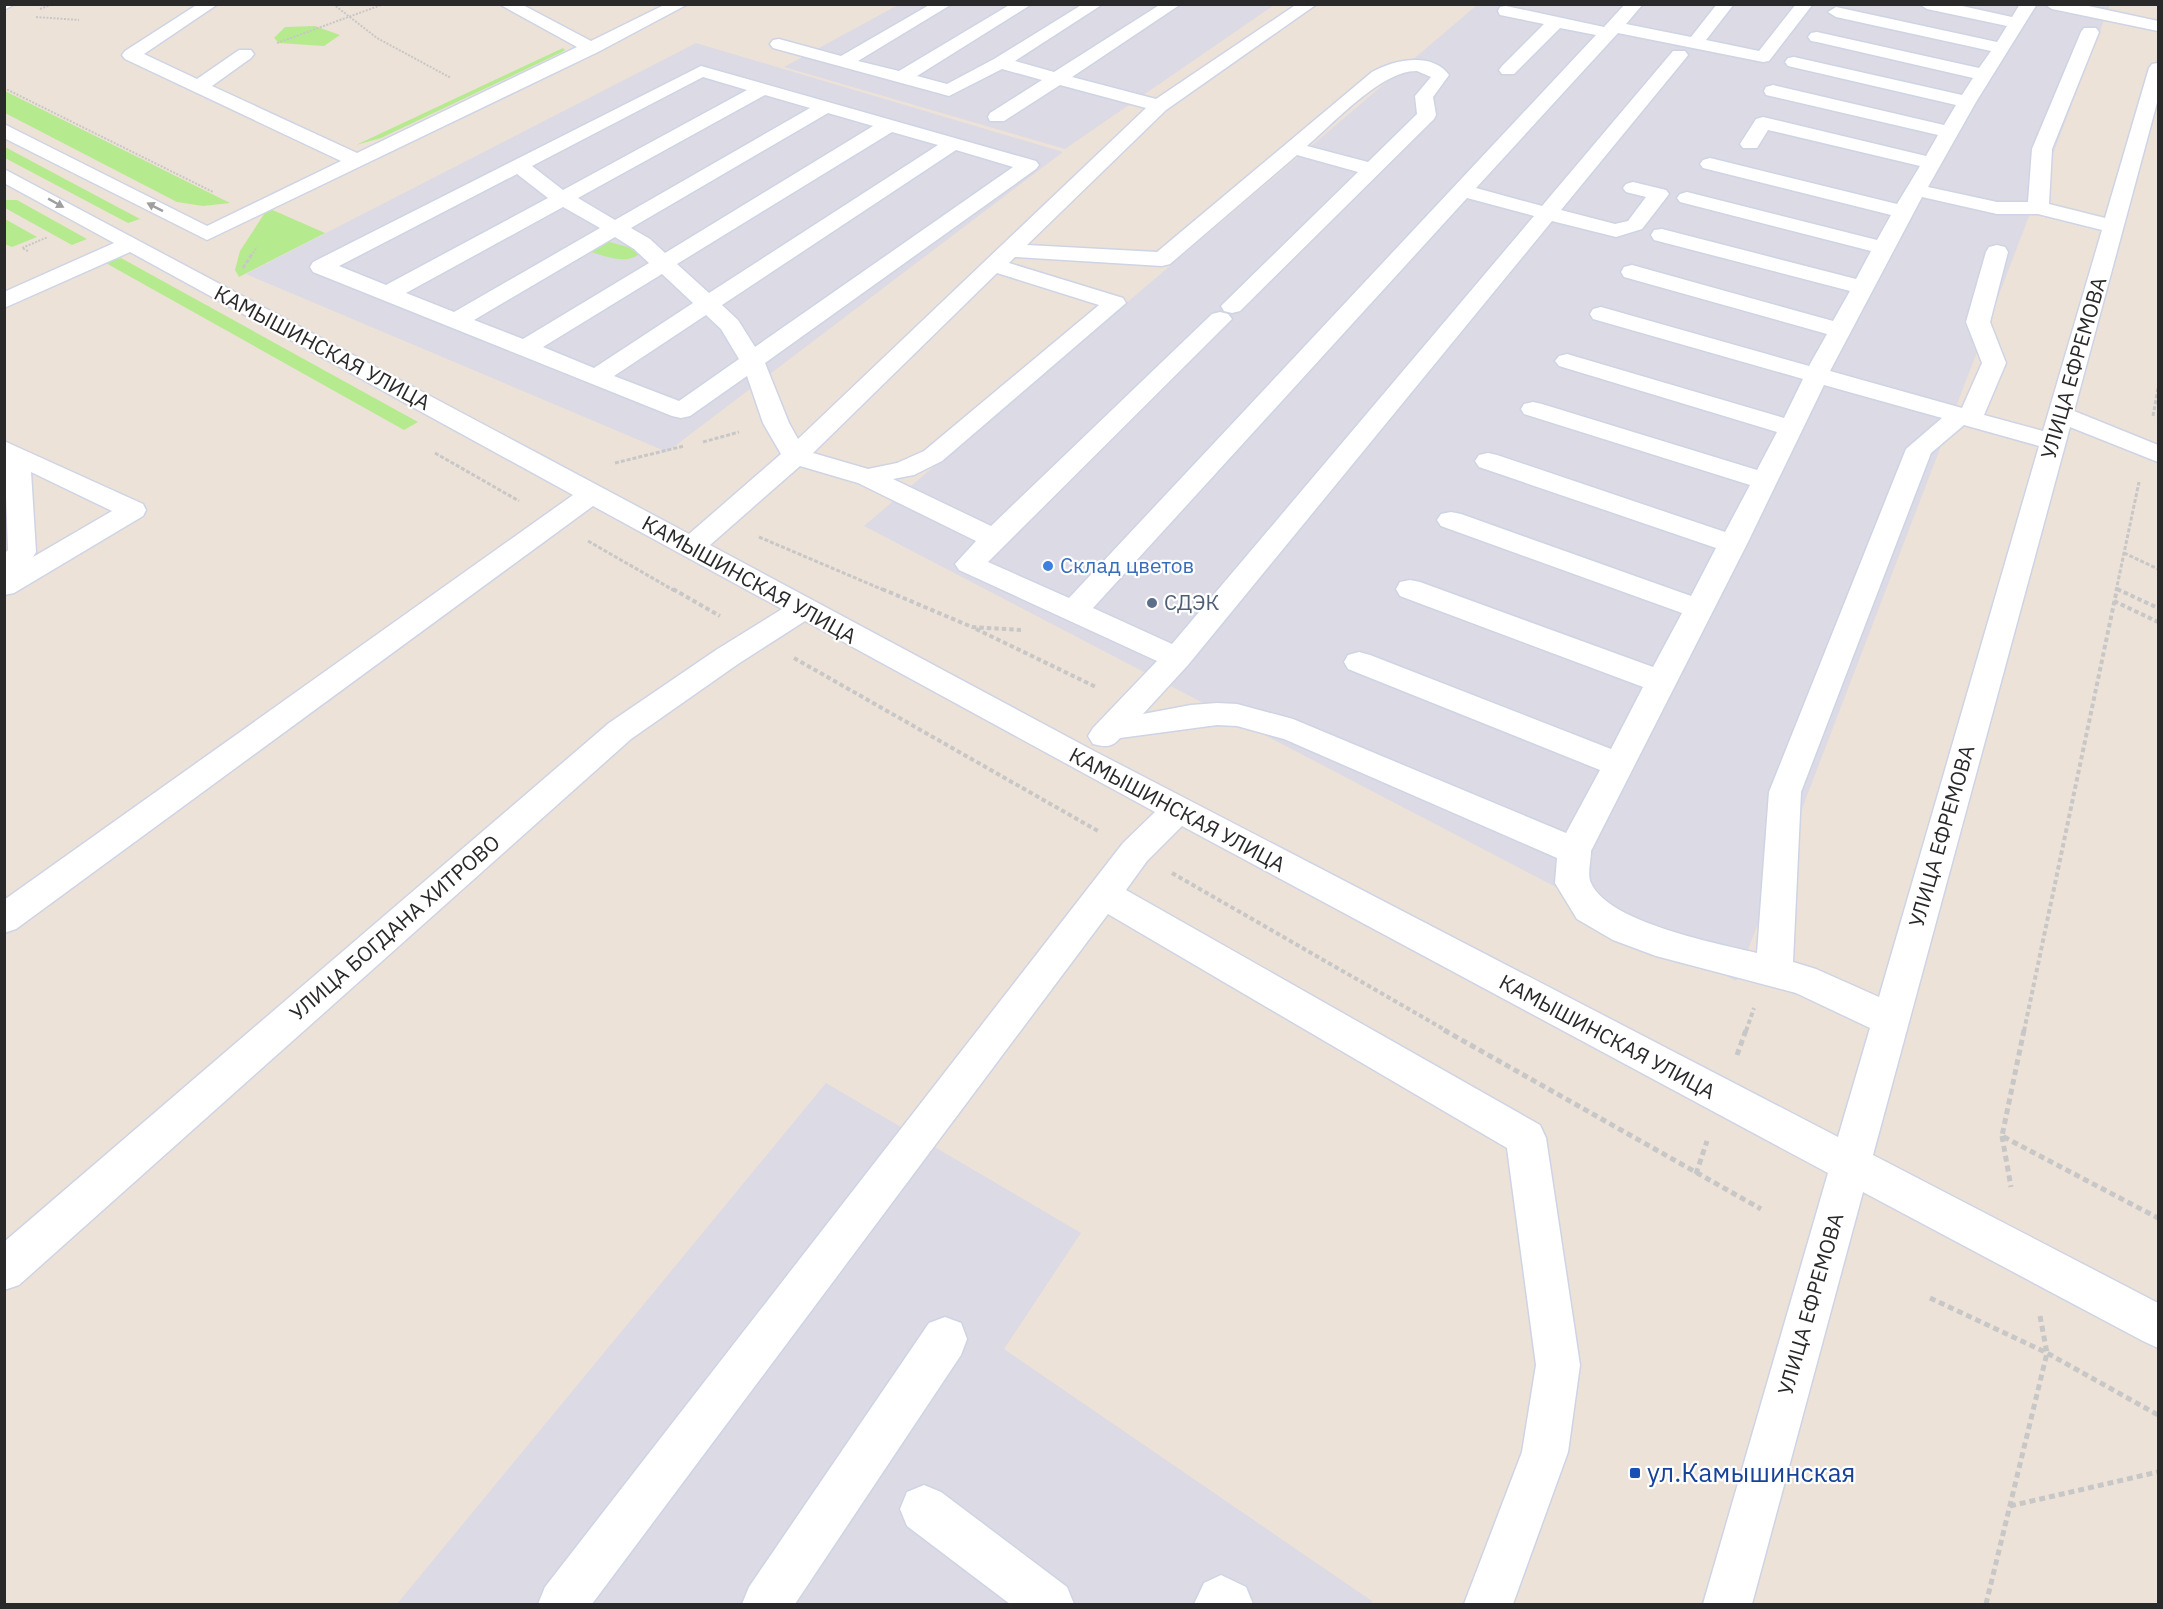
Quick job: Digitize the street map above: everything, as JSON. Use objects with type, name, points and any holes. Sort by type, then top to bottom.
[{"type":"street","points":[[210,4],[131,55],[357,162]]},
{"type":"street","points":[[507,4],[592,48]]},
{"type":"street","points":[[204,258],[252,212],[680,4]]},
{"type":"street","points":[[843,62],[944,4]]},
{"type":"street","points":[[902,77],[1024,4]]},
{"type":"street","points":[[779,44],[949,90],[1000,63],[1095,4]]},
{"type":"street","points":[[998,117],[1173,4]]},
{"type":"street","points":[[690,547],[795,456],[1159,106],[1309,4]]},
{"type":"street","points":[[1534,17],[1547,4]]},
{"type":"street","points":[[1074,611],[1635,4]]},
{"type":"street","points":[[1083,759],[1177,658],[1547,213],[1726,4]]},
{"type":"street","points":[[1506,11],[1611,30],[1687,49],[1763,57],[1805,4]]},
{"type":"street","points":[[1890,1020],[1803,980],[1656,941],[1626,930],[1589,909],[1572,883],[1574,851],[1733,544],[1817,374],[1842,331],[1909,201],[1967,102],[2023,14],[1927,4]]},
{"type":"street","points":[[2052,4],[2104,10],[2158,26]]},
{"type":"street","points":[[1836,12],[2002,48]]},
{"type":"street","points":[[1508,70],[1556,21]]},
{"type":"street","points":[[2038,208],[2042,149],[2090,32]]},
{"type":"street","points":[[1817,37],[1984,75]]},
{"type":"street","points":[[198,87],[245,54]]},
{"type":"street","points":[[1794,62],[1967,102]]},
{"type":"street","points":[[1000,63],[1159,106]]},
{"type":"street","points":[[1001,257],[1162,259],[1387,70],[1413,65],[1440,75],[1424,96],[1427,115],[969,564],[1177,658]]},
{"type":"street","name":"УЛИЦА ЕФРЕМОВА","points":[[1727,1605],[2158,68]]},
{"type":"street","points":[[701,71],[763,89],[1029,165],[681,411],[321,267],[701,71]]},
{"type":"street","points":[[387,294],[763,89]]},
{"type":"street","points":[[1773,91],[1949,132]]},
{"type":"street","points":[[455,321],[826,107]]},
{"type":"street","points":[[1750,144],[1763,123],[1931,163]]},
{"type":"street","points":[[524,349],[889,125]]},
{"type":"street","name":"КАМЫШИНСКАЯ УЛИЦА","points":[[4,130],[204,258],[592,494],[1177,810],[2158,1326]]},
{"type":"street","points":[[596,377],[954,143]]},
{"type":"street","points":[[1293,148],[1371,169]]},
{"type":"street","points":[[1710,164],[1909,201],[1997,208],[2038,208],[2114,227]]},
{"type":"street","points":[[518,165],[544,186],[642,244],[730,325],[752,361],[776,423],[795,456],[867,477],[995,539]]},
{"type":"street","name":"КАМЫШИНСКАЯ УЛИЦА","points":[[4,175],[122,239],[204,258]]},
{"type":"street","points":[[4,194],[25,186]]},
{"type":"street","points":[[1462,191],[1616,231],[1635,225],[1659,194],[1633,188]]},
{"type":"street","points":[[1687,198],[1884,248]]},
{"type":"street","points":[[1662,235],[1864,288]]},
{"type":"street","points":[[4,283],[75,252],[122,239]]},
{"type":"street","points":[[4,301],[122,239]]},
{"type":"street","points":[[1771,972],[1785,792],[1919,449],[1963,416],[1994,363],[1978,322],[1997,252]]},
{"type":"street","points":[[867,477],[905,469],[933,456],[1115,303],[1001,257]]},
{"type":"street","points":[[1632,273],[1842,331]]},
{"type":"street","points":[[1601,314],[2053,442]]},
{"type":"street","points":[[1567,361],[1792,428]]},
{"type":"street","points":[[1533,409],[1765,481]]},
{"type":"street","points":[[2061,414],[2152,451]]},
{"type":"street","points":[[4,572],[22,552],[9,456]]},
{"type":"street","points":[[4,586],[133,510],[9,456]]},
{"type":"street","points":[[1488,461],[1733,544]]},
{"type":"street","points":[[4,919],[592,494]]},
{"type":"street","points":[[1451,520],[1699,609]]},
{"type":"street","points":[[1410,589],[1662,682]]},
{"type":"street","name":"УЛИЦА БОГДАНА ХИТРОВО","points":[[4,1270],[620,731],[803,609]]},
{"type":"street","points":[[1359,662],[1619,765]]},
{"type":"street","points":[[1112,728],[1154,724],[1191,716],[1237,715],[1293,730],[1574,851]]},
{"type":"street","points":[[562,1605],[1135,852],[1177,810]]},
{"type":"street","points":[[1103,894],[1526,1138],[1558,1365],[1545,1452],[1489,1605]]},
{"type":"street","points":[[765,1605],[945,1339]]},
{"type":"street","points":[[924,1509],[1050,1605]]},
{"type":"street","points":[[1218,1605],[1221,1600],[1229,1605]]},
{"type":"path","points":[[333,4],[377,38],[450,77],[455,85]]},
{"type":"path","points":[[245,54],[384,4]]},
{"type":"path","points":[[32,17],[79,20]]},
{"type":"path","points":[[4,88],[274,223],[238,275]]},
{"type":"path","points":[[40,232],[75,252]]},
{"type":"path","points":[[2012,1187],[2002,1136],[2124,553],[2152,451],[2158,388]]},
{"type":"path","points":[[426,448],[1761,1209]]},
{"type":"path","points":[[615,464],[624,469]]},
{"type":"path","points":[[721,521],[972,627],[1133,705]]},
{"type":"path","points":[[2124,553],[2158,569]]},
{"type":"path","points":[[2117,589],[2158,608]]},
{"type":"path","points":[[2114,601],[2158,622]]},
{"type":"path","points":[[972,627],[1029,630]]},
{"type":"path","points":[[1733,1064],[1771,972]]},
{"type":"path","points":[[2002,1136],[2158,1218]]},
{"type":"path","points":[[1696,1174],[1707,1141]]},
{"type":"path","points":[[1930,1298],[2047,1353],[2158,1415]]},
{"type":"path","points":[[1986,1605],[2047,1353],[2038,1308]]},
{"type":"path","points":[[2010,1506],[2158,1472]]},
{"type":"shaded area","points":[[898,5],[1274,5],[1065,149],[784,67]]},
{"type":"shaded area","points":[[1477,5],[2110,5],[1736,981],[864,526]]},
{"type":"shaded area","points":[[696,43],[1063,152],[667,452],[246,274]]},
{"type":"shaded area","points":[[826,1083],[1081,1233],[1004,1349],[1372,1601],[1371,1604],[397,1604]]},
{"type":"green space","points":[[315,26],[340,35],[324,46],[279,43],[274,38],[285,27]]},
{"type":"green space","points":[[563,48],[565,50],[562,52],[381,138],[356,145]]},
{"type":"green space","points":[[4,91],[230,203],[203,206],[177,202],[5,113]]},
{"type":"green space","points":[[5,147],[140,219],[128,223],[5,158]]},
{"type":"green space","points":[[4,200],[17,200],[87,239],[72,245],[5,208]]},
{"type":"green space","points":[[268,208],[325,233],[239,277],[235,270],[240,251]]},
{"type":"green space","points":[[4,219],[37,237],[12,247],[5,244]]},
{"type":"green space","points":[[606,241],[635,249],[639,254],[622,259],[589,251]]},
{"type":"green space","points":[[121,258],[418,422],[404,430],[104,262]]},
{"type":"place","name":"Склад цветов","points":[[1048,566]]},
{"type":"place","name":"СДЭК","points":[[1152,603]]},
{"type":"place","name":"ул.Камышинская","points":[[1635,1473]]}]
